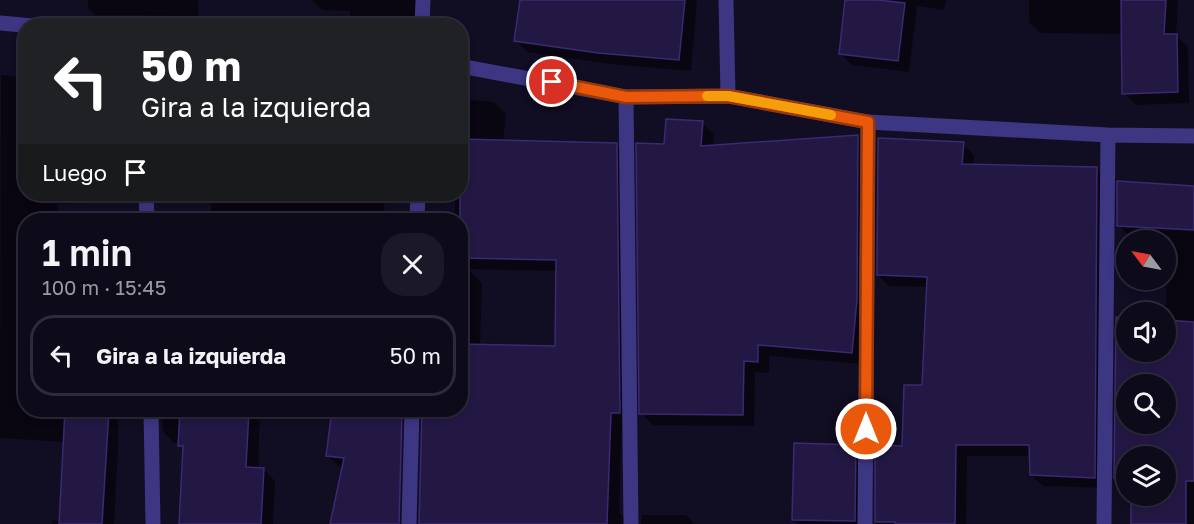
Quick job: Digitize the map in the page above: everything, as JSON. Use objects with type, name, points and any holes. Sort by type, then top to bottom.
[{"type":"street","points":[[423,0],[423,18]]},
{"type":"street","points":[[726,0],[728,96]]},
{"type":"street","points":[[0,22],[18,24]]},
{"type":"street","points":[[468,67],[626,97],[728,96],[868,122],[1108,135],[1194,136]]},
{"type":"street","points":[[626,97],[631,524]]},
{"type":"street","points":[[865,524],[868,122]]},
{"type":"street","points":[[1104,524],[1108,135]]},
{"type":"street","points":[[150,417],[153,524]]},
{"type":"street","points":[[409,524],[412,417]]},
{"type":"building","points":[[520,0],[685,0],[679,60],[598,53],[514,41]]},
{"type":"building","points":[[845,0],[905,3],[898,61],[839,54]]},
{"type":"building","points":[[1121,0],[1166,0],[1164,34],[1177,34],[1178,92],[1122,94]]},
{"type":"building","points":[[666,119],[703,121],[701,146],[858,135],[857,299],[852,353],[758,345],[758,362],[744,361],[743,415],[639,414],[636,143],[664,144]]},
{"type":"building","points":[[878,138],[964,142],[962,164],[1097,167],[1095,478],[1030,475],[1029,445],[956,445],[955,524],[875,522],[875,445],[902,446],[904,385],[922,385],[927,277],[877,275]]},
{"type":"building","points":[[468,139],[617,143],[620,413],[611,413],[607,524],[419,524],[422,417],[468,417],[468,344],[555,346],[556,260],[468,258],[468,213],[460,213],[460,201],[468,201]]},
{"type":"building","points":[[1117,181],[1194,186],[1194,230],[1117,226]]},
{"type":"building","points":[[1116,317],[1116,362],[1176,362],[1176,321],[1194,322],[1194,481],[1186,481],[1186,524],[1131,524],[1131,506],[1176,506],[1176,446],[1116,446],[1116,478],[1114,478]]},
{"type":"building","points":[[65,417],[109,417],[102,524],[59,524]]},
{"type":"building","points":[[180,417],[249,417],[246,467],[264,468],[261,524],[179,524],[183,446],[178,446]]},
{"type":"building","points":[[331,417],[402,417],[399,524],[330,524],[344,458],[326,456]]},
{"type":"building","points":[[794,443],[856,445],[855,521],[792,520]]},
{"type":"slow traffic","points":[[707,96],[728,96],[831,115]]},
{"type":"route","points":[[552,82],[626,97],[728,96],[868,122],[866,429]]}]
